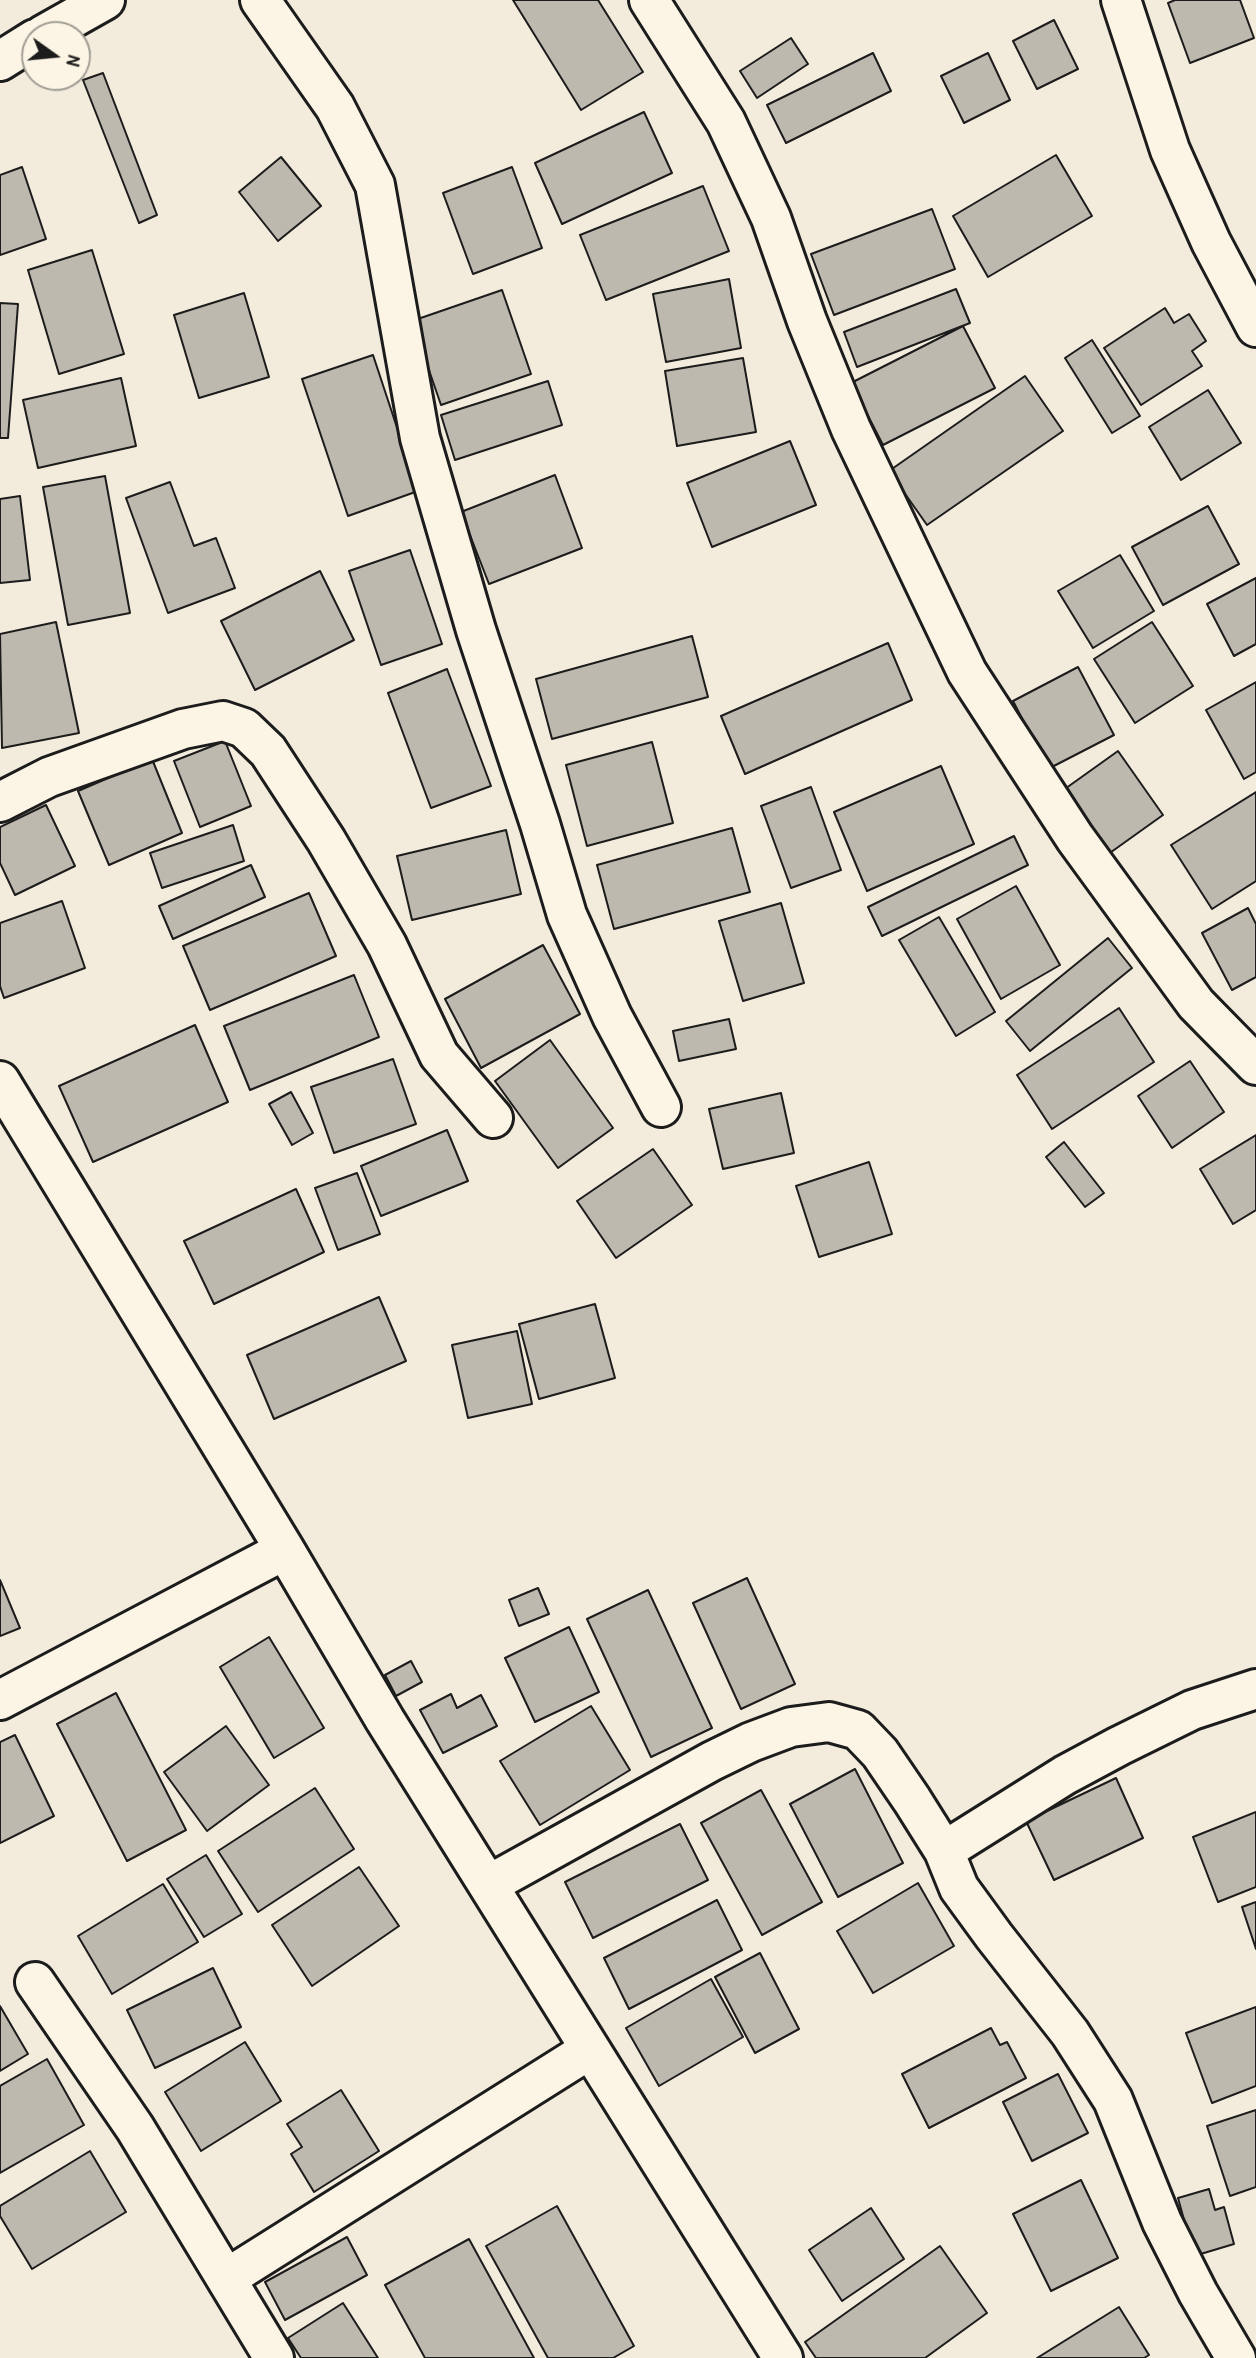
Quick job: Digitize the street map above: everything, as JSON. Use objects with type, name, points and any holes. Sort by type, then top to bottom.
[{"type":"street","points":[[68,21],[105,0]]},
{"type":"street","points":[[260,0],[335,107],[374,185],[419,438],[476,630],[540,824],[566,915],[612,1016],[661,1108]]},
{"type":"street","points":[[649,0],[726,122],[771,218],[807,321],[851,429],[967,672],[1075,838],[1196,1004],[1256,1065]]},
{"type":"street","points":[[1121,0],[1170,150],[1210,243],[1256,327]]},
{"type":"street","points":[[0,61],[21,48]]},
{"type":"street","points":[[0,802],[50,777],[183,729],[223,721],[244,729],[268,751],[326,840],[387,945],[439,1055],[493,1118]]},
{"type":"street","points":[[5,1100],[285,1550],[385,1720],[589,2050],[783,2358]]},
{"type":"street","points":[[0,1700],[285,1550]]},
{"type":"street","points":[[944,1851],[1065,1774],[1192,1710],[1256,1689]]},
{"type":"street","points":[[488,1885],[722,1756],[791,1727],[829,1722],[858,1730],[880,1753],[944,1851],[959,1888],[1070,2033],[1113,2100],[1163,2222],[1198,2293],[1236,2358]]},
{"type":"street","points":[[36,1982],[135,2129],[274,2358]]},
{"type":"street","points":[[227,2278],[589,2050]]},
{"type":"building","points":[[513,0],[598,0],[643,72],[581,110]]},
{"type":"building","points":[[1175,0],[1240,0],[1254,38],[1190,63],[1168,3]]},
{"type":"building","points":[[1054,20],[1078,69],[1037,89],[1013,41]]},
{"type":"building","points":[[791,38],[808,64],[757,98],[740,71]]},
{"type":"building","points":[[873,53],[891,91],[786,143],[767,105]]},
{"type":"building","points":[[988,53],[1010,100],[964,123],[941,76]]},
{"type":"building","points":[[103,73],[157,215],[139,223],[87,91],[91,91],[91,77]]},
{"type":"building","points":[[644,112],[672,173],[562,224],[535,163]]},
{"type":"building","points":[[1056,155],[1092,216],[988,277],[953,216]]},
{"type":"building","points":[[281,157],[321,206],[278,241],[239,192]]},
{"type":"building","points":[[22,167],[46,239],[0,255],[0,175]]},
{"type":"building","points":[[512,167],[542,248],[473,274],[443,193]]},
{"type":"building","points":[[703,186],[729,251],[606,300],[580,235]]},
{"type":"building","points":[[932,209],[955,269],[834,315],[811,254]]},
{"type":"building","points":[[92,250],[124,354],[59,374],[28,270]]},
{"type":"building","points":[[729,279],[741,348],[666,362],[653,294]]},
{"type":"building","points":[[956,289],[970,323],[857,367],[844,332]]},
{"type":"building","points":[[502,290],[531,374],[441,405],[412,321]]},
{"type":"building","points":[[244,293],[269,377],[199,398],[174,315]]},
{"type":"building","points":[[0,303],[18,304],[8,438],[0,438]]},
{"type":"building","points":[[1165,308],[1174,323],[1189,314],[1206,341],[1192,351],[1202,366],[1141,405],[1104,348]]},
{"type":"building","points":[[963,326],[995,388],[883,445],[851,383]]},
{"type":"building","points":[[1092,340],[1140,416],[1112,433],[1065,358]]},
{"type":"building","points":[[373,355],[418,491],[348,516],[302,379]]},
{"type":"building","points":[[743,358],[756,432],[677,446],[665,371]]},
{"type":"building","points":[[1025,376],[1063,431],[927,525],[889,471]]},
{"type":"building","points":[[121,378],[136,446],[38,468],[23,400]]},
{"type":"building","points":[[548,381],[562,425],[455,460],[441,415]]},
{"type":"building","points":[[1208,390],[1241,443],[1181,480],[1149,427]]},
{"type":"building","points":[[790,441],[816,505],[712,547],[687,483]]},
{"type":"building","points":[[555,475],[582,548],[489,584],[461,512]]},
{"type":"building","points":[[105,476],[130,613],[68,625],[43,487]]},
{"type":"building","points":[[170,482],[194,546],[216,538],[235,588],[168,613],[126,498]]},
{"type":"building","points":[[20,496],[30,580],[0,583],[0,499]]},
{"type":"building","points":[[1208,506],[1239,564],[1163,605],[1132,547]]},
{"type":"building","points":[[410,550],[442,644],[381,665],[349,571]]},
{"type":"building","points":[[1120,555],[1154,611],[1093,648],[1058,591]]},
{"type":"building","points":[[320,571],[354,640],[255,690],[221,621]]},
{"type":"building","points":[[1256,578],[1256,644],[1234,656],[1207,604]]},
{"type":"building","points":[[56,622],[79,733],[2,748],[0,634]]},
{"type":"building","points":[[1152,622],[1193,686],[1135,723],[1094,659]]},
{"type":"building","points":[[692,636],[708,697],[552,739],[536,679]]},
{"type":"building","points":[[888,643],[912,700],[745,774],[721,716]]},
{"type":"building","points":[[1078,667],[1114,735],[1048,769],[1013,701]]},
{"type":"building","points":[[447,669],[491,786],[431,808],[388,693]]},
{"type":"building","points":[[1256,682],[1256,772],[1244,779],[1206,710]]},
{"type":"building","points":[[225,741],[251,806],[200,827],[174,761]]},
{"type":"building","points":[[652,742],[673,823],[587,846],[566,765]]},
{"type":"building","points":[[1118,751],[1163,815],[1107,855],[1062,791]]},
{"type":"building","points":[[152,759],[182,833],[109,865],[78,791]]},
{"type":"building","points":[[941,766],[974,844],[867,891],[834,812]]},
{"type":"building","points":[[811,787],[841,870],[791,888],[761,806]]},
{"type":"building","points":[[1256,792],[1256,881],[1212,909],[1171,845]]},
{"type":"building","points":[[46,805],[75,866],[15,895],[0,863],[0,827]]},
{"type":"building","points":[[233,825],[244,861],[162,888],[150,853]]},
{"type":"building","points":[[732,828],[750,892],[614,929],[597,865]]},
{"type":"building","points":[[506,830],[521,894],[412,920],[397,856]]},
{"type":"building","points":[[1014,836],[1028,865],[882,936],[868,907]]},
{"type":"building","points":[[251,865],[265,897],[173,939],[159,906]]},
{"type":"building","points":[[1016,886],[1060,965],[1001,999],[957,919]]},
{"type":"building","points":[[309,893],[336,956],[210,1010],[183,946]]},
{"type":"building","points":[[62,901],[85,968],[4,998],[0,986],[0,923]]},
{"type":"building","points":[[781,903],[804,983],[743,1001],[719,921]]},
{"type":"building","points":[[1248,908],[1256,924],[1256,977],[1232,990],[1202,933]]},
{"type":"building","points":[[939,917],[995,1012],[956,1036],[899,940]]},
{"type":"building","points":[[1108,938],[1132,968],[1030,1051],[1006,1021]]},
{"type":"building","points":[[543,945],[580,1014],[481,1068],[445,999]]},
{"type":"building","points":[[354,975],[379,1037],[250,1090],[224,1026]]},
{"type":"building","points":[[1119,1008],[1154,1062],[1052,1129],[1017,1075]]},
{"type":"building","points":[[729,1019],[736,1049],[679,1061],[673,1031]]},
{"type":"building","points":[[195,1025],[228,1102],[93,1162],[59,1086]]},
{"type":"building","points":[[550,1040],[613,1128],[558,1168],[495,1081]]},
{"type":"building","points":[[393,1059],[416,1124],[334,1153],[311,1087]]},
{"type":"building","points":[[1190,1061],[1224,1112],[1172,1148],[1138,1096]]},
{"type":"building","points":[[291,1092],[313,1133],[292,1145],[269,1104]]},
{"type":"building","points":[[781,1093],[794,1153],[723,1169],[709,1109]]},
{"type":"building","points":[[447,1130],[468,1181],[381,1216],[361,1166]]},
{"type":"building","points":[[1256,1135],[1256,1210],[1233,1224],[1200,1169]]},
{"type":"building","points":[[1064,1142],[1104,1193],[1085,1207],[1046,1157]]},
{"type":"building","points":[[653,1149],[692,1205],[616,1258],[577,1201]]},
{"type":"building","points":[[869,1162],[892,1234],[819,1257],[796,1186]]},
{"type":"building","points":[[357,1173],[380,1234],[338,1250],[315,1188]]},
{"type":"building","points":[[296,1189],[324,1252],[214,1304],[184,1241]]},
{"type":"building","points":[[379,1297],[406,1361],[274,1419],[247,1355]]},
{"type":"building","points":[[595,1304],[615,1378],[539,1399],[519,1324]]},
{"type":"building","points":[[517,1331],[532,1404],[468,1418],[452,1345]]},
{"type":"building","points":[[747,1578],[795,1684],[741,1709],[693,1603]]},
{"type":"building","points":[[0,1580],[20,1628],[0,1636]]},
{"type":"building","points":[[538,1588],[549,1614],[519,1626],[509,1600]]},
{"type":"building","points":[[648,1590],[712,1728],[651,1757],[587,1619]]},
{"type":"building","points":[[569,1627],[599,1692],[535,1722],[505,1658]]},
{"type":"building","points":[[269,1637],[324,1728],[274,1758],[220,1667]]},
{"type":"building","points":[[411,1661],[422,1682],[396,1696],[385,1675]]},
{"type":"building","points":[[116,1693],[186,1830],[127,1861],[57,1724]]},
{"type":"building","points":[[451,1694],[457,1708],[481,1695],[497,1726],[443,1753],[420,1710]]},
{"type":"building","points":[[591,1706],[630,1770],[540,1825],[500,1761]]},
{"type":"building","points":[[226,1726],[269,1785],[207,1831],[164,1772]]},
{"type":"building","points":[[15,1735],[54,1816],[0,1843],[0,1742]]},
{"type":"building","points":[[855,1769],[903,1863],[838,1897],[790,1804]]},
{"type":"building","points":[[1116,1778],[1143,1838],[1054,1880],[1026,1821]]},
{"type":"building","points":[[315,1788],[354,1849],[258,1912],[218,1851]]},
{"type":"building","points":[[761,1790],[822,1902],[762,1935],[701,1823]]},
{"type":"building","points":[[1256,1812],[1256,1887],[1218,1902],[1193,1837]]},
{"type":"building","points":[[680,1824],[708,1880],[593,1938],[565,1882]]},
{"type":"building","points":[[206,1855],[242,1914],[204,1937],[167,1879]]},
{"type":"building","points":[[359,1867],[399,1926],[312,1986],[272,1925]]},
{"type":"building","points":[[918,1883],[954,1946],[873,1993],[837,1931]]},
{"type":"building","points":[[163,1884],[198,1942],[112,1994],[78,1936]]},
{"type":"building","points":[[717,1900],[742,1950],[629,2009],[604,1958]]},
{"type":"building","points":[[1256,1902],[1256,1949],[1242,1907]]},
{"type":"building","points":[[760,1953],[799,2029],[755,2053],[715,1977]]},
{"type":"building","points":[[213,1968],[241,2027],[155,2068],[127,2010]]},
{"type":"building","points":[[711,1979],[743,2037],[659,2086],[626,2028]]},
{"type":"building","points":[[0,2006],[28,2054],[0,2071]]},
{"type":"building","points":[[1256,2007],[1256,2086],[1212,2103],[1186,2033]]},
{"type":"building","points":[[991,2028],[1000,2045],[1007,2042],[1026,2078],[929,2128],[902,2074]]},
{"type":"building","points":[[245,2042],[281,2101],[201,2151],[165,2092]]},
{"type":"building","points":[[47,2059],[84,2125],[0,2173],[0,2086]]},
{"type":"building","points":[[1058,2074],[1088,2133],[1032,2161],[1003,2102]]},
{"type":"building","points":[[341,2090],[379,2151],[314,2192],[291,2154],[302,2147],[287,2124]]},
{"type":"building","points":[[1256,2110],[1256,2187],[1230,2196],[1207,2126]]},
{"type":"building","points":[[90,2151],[126,2212],[32,2269],[0,2216],[0,2206]]},
{"type":"building","points":[[1081,2180],[1118,2258],[1051,2291],[1013,2214]]},
{"type":"building","points":[[1209,2189],[1215,2210],[1224,2207],[1234,2244],[1194,2256],[1178,2198]]},
{"type":"building","points":[[557,2206],[634,2346],[613,2358],[548,2358],[486,2246]]},
{"type":"building","points":[[871,2208],[904,2259],[842,2301],[809,2250]]},
{"type":"building","points":[[347,2237],[367,2275],[285,2320],[265,2282]]},
{"type":"building","points":[[469,2239],[534,2358],[425,2358],[385,2285]]},
{"type":"building","points":[[940,2246],[987,2313],[925,2358],[816,2358],[805,2342]]},
{"type":"building","points":[[343,2303],[378,2358],[301,2358],[288,2338]]},
{"type":"building","points":[[1119,2307],[1149,2355],[1144,2358],[1037,2358]]}]
